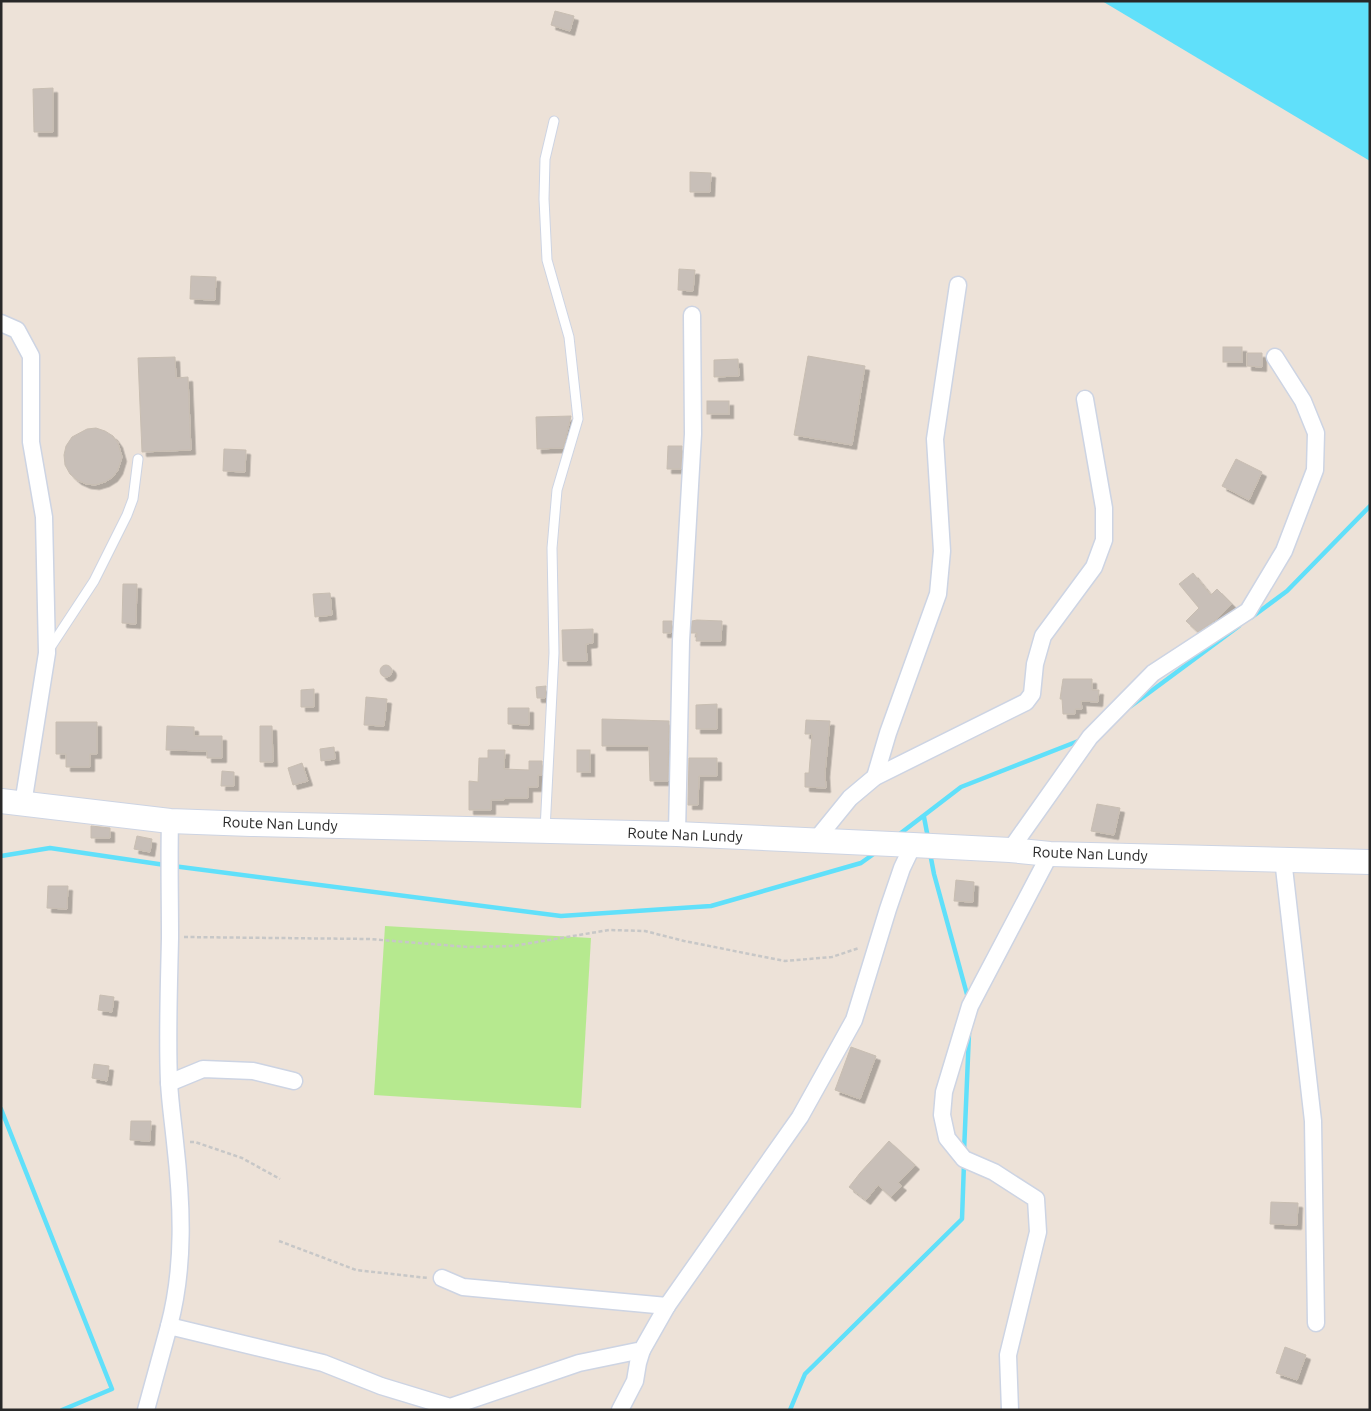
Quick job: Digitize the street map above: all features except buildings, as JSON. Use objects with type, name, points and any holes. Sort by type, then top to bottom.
[{"type":"main road","name":"Route Nan Lundy","points":[[12,803],[170,821],[676,834],[1010,850],[1050,854],[1370,862]]},
{"type":"street","points":[[875,776],[888,733],[938,594],[942,551],[935,439],[958,285]]},
{"type":"street","points":[[676,834],[681,640],[693,434],[692,315]]},
{"type":"street","points":[[1,323],[17,330],[31,356],[31,442],[44,516],[47,653],[12,803]]},
{"type":"street","points":[[1010,850],[1090,737],[1153,673],[1248,611],[1284,551],[1315,470],[1316,433],[1303,401],[1275,357]]},
{"type":"street","points":[[815,841],[850,798],[875,776],[1026,702],[1032,694],[1035,664],[1043,636],[1094,567],[1104,540],[1104,508],[1085,399]]},
{"type":"street","points":[[146,1410],[177,1298],[180,1249],[180,1197],[169,1083],[170,938],[168,865],[170,821]]},
{"type":"street","points":[[620,1410],[635,1381],[642,1350],[667,1306],[800,1116],[854,1020],[902,868],[913,845]]},
{"type":"street","points":[[1010,1410],[1008,1355],[1038,1232],[1036,1199],[994,1172],[964,1159],[947,1138],[942,1115],[944,1092],[970,1006],[1050,854]]},
{"type":"street","points":[[1283,859],[1313,1121],[1316,1323]]},
{"type":"street","points":[[169,1083],[203,1069],[253,1070],[294,1081]]},
{"type":"street","points":[[442,1278],[463,1287],[667,1306]]},
{"type":"street","points":[[169,1326],[323,1363],[381,1386],[450,1407],[579,1362],[642,1350]]},
{"type":"lane","points":[[544,830],[554,653],[552,548],[557,490],[578,419],[569,337],[547,260],[544,199],[546,159],[554,121]]},
{"type":"lane","points":[[47,653],[94,581],[127,515],[133,499],[138,459]]},
{"type":"path","points":[[170,938],[369,939],[468,946],[513,946],[609,930],[645,930],[684,941],[785,961],[832,958],[878,942]]},
{"type":"path","points":[[176,1143],[195,1142],[242,1158],[280,1178]]},
{"type":"path","points":[[278,1241],[356,1270],[442,1278]]},
{"type":"green space","points":[[385,926],[591,938],[581,1108],[374,1095]]},
{"type":"water","points":[[1102,1],[1370,1],[1370,161]]},
{"type":"waterway","points":[[1252,617],[1287,591],[1370,506]]},
{"type":"waterway","points":[[1131,706],[1239,626]]},
{"type":"waterway","points":[[897,836],[961,787],[1081,740]]},
{"type":"waterway","points":[[924,817],[928,838]]},
{"type":"waterway","points":[[1,856],[50,848],[165,865]]},
{"type":"waterway","points":[[173,866],[561,916],[711,906],[861,863],[875,853]]},
{"type":"waterway","points":[[930,853],[968,998]]},
{"type":"waterway","points":[[964,1152],[969,1033]]},
{"type":"waterway","points":[[1,1109],[112,1389],[62,1410]]},
{"type":"waterway","points":[[790,1410],[805,1374],[962,1219],[964,1163]]}]
